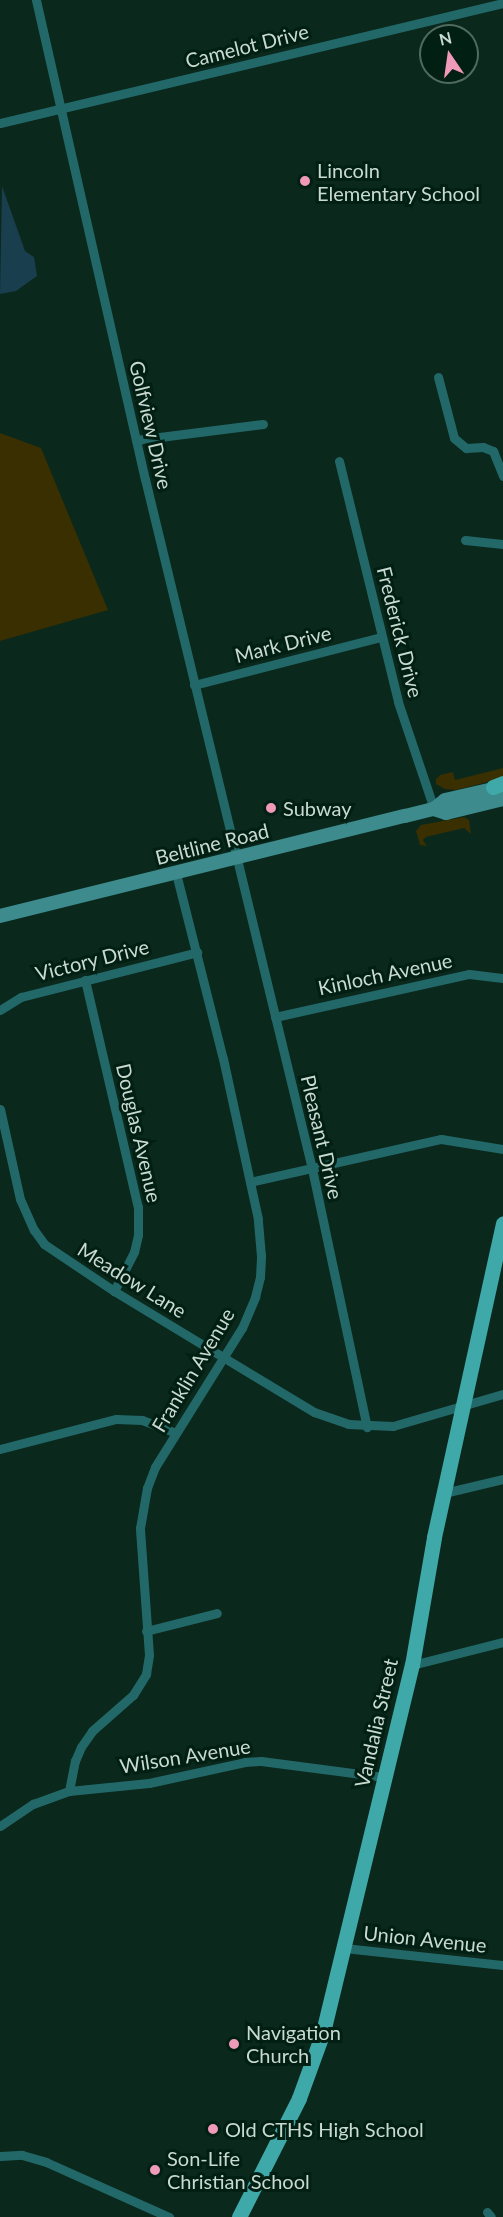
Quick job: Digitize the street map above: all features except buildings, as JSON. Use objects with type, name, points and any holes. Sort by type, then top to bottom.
[{"type":"main road","name":"Beltline Road","points":[[0,916],[434,809],[445,800],[501,789]]},
{"type":"main road","name":"Vandalia Street","points":[[239,2217],[299,2098],[313,2064],[344,1948],[412,1665],[444,1493],[501,1246],[503,1223]]},
{"type":"street","name":"Golfview Drive","points":[[36,0],[136,440],[235,858]]},
{"type":"street","name":"Camelot Drive","points":[[0,123],[503,3]]},
{"type":"street","points":[[438,377],[454,438],[466,448],[483,447],[493,451],[503,476]]},
{"type":"street","points":[[136,440],[263,424]]},
{"type":"street","name":"Frederick Drive","points":[[339,461],[381,637],[417,764],[434,809]]},
{"type":"street","points":[[465,540],[503,544]]},
{"type":"street","name":"Mark Drive","points":[[194,685],[381,637]]},
{"type":"street","name":"Pleasant Drive","points":[[235,858],[312,1169],[367,1426]]},
{"type":"street","name":"Franklin Avenue","points":[[69,1791],[75,1761],[87,1739],[141,1685],[148,1661],[140,1547],[142,1510],[155,1467],[224,1358],[249,1313],[260,1277],[261,1235],[250,1182],[197,952],[176,873]]},
{"type":"street","name":"Victory Drive","points":[[0,1010],[21,997],[197,952]]},
{"type":"street","name":"Kinloch Avenue","points":[[275,1017],[469,974],[503,978]]},
{"type":"street","name":"Douglas Avenue","points":[[85,980],[138,1207],[138,1235],[134,1252],[114,1291]]},
{"type":"street","name":"Meadow Lane","points":[[0,1109],[20,1199],[34,1230],[44,1244],[114,1291],[314,1412],[348,1424],[393,1426],[503,1394]]},
{"type":"street","points":[[250,1182],[441,1139],[503,1149]]},
{"type":"street","points":[[0,1449],[116,1419],[142,1420],[176,1433]]},
{"type":"street","points":[[444,1493],[503,1479]]},
{"type":"street","points":[[146,1631],[217,1613]]},
{"type":"street","points":[[412,1665],[502,1642],[503,1653]]},
{"type":"street","name":"Wilson Avenue","points":[[0,1826],[33,1804],[69,1791],[149,1783],[245,1762],[261,1761],[385,1778]]},
{"type":"street","name":"Union Avenue","points":[[344,1948],[503,1965]]},
{"type":"street","points":[[0,2156],[22,2155],[46,2162],[170,2217]]},
{"type":"shaded area","points":[[0,433],[41,448],[108,610],[0,641]]},
{"type":"shaded area","points":[[503,768],[503,778],[456,790],[445,789],[436,784],[436,779],[440,775],[453,772],[455,780]]},
{"type":"shaded area","points":[[464,817],[469,820],[471,834],[464,828],[426,837],[423,840],[427,846],[420,845],[416,831],[421,825]]},
{"type":"water","points":[[2,186],[25,251],[34,257],[37,276],[16,291],[0,294]]},
{"type":"place","name":"Lincoln Elementary School","points":[[305,181]]},
{"type":"place","name":"Subway","points":[[271,808]]},
{"type":"place","name":"Navigation Church","points":[[234,2044]]},
{"type":"place","name":"Old CTHS High School","points":[[213,2129]]},
{"type":"place","name":"Son-Life Christian School","points":[[155,2170]]}]
